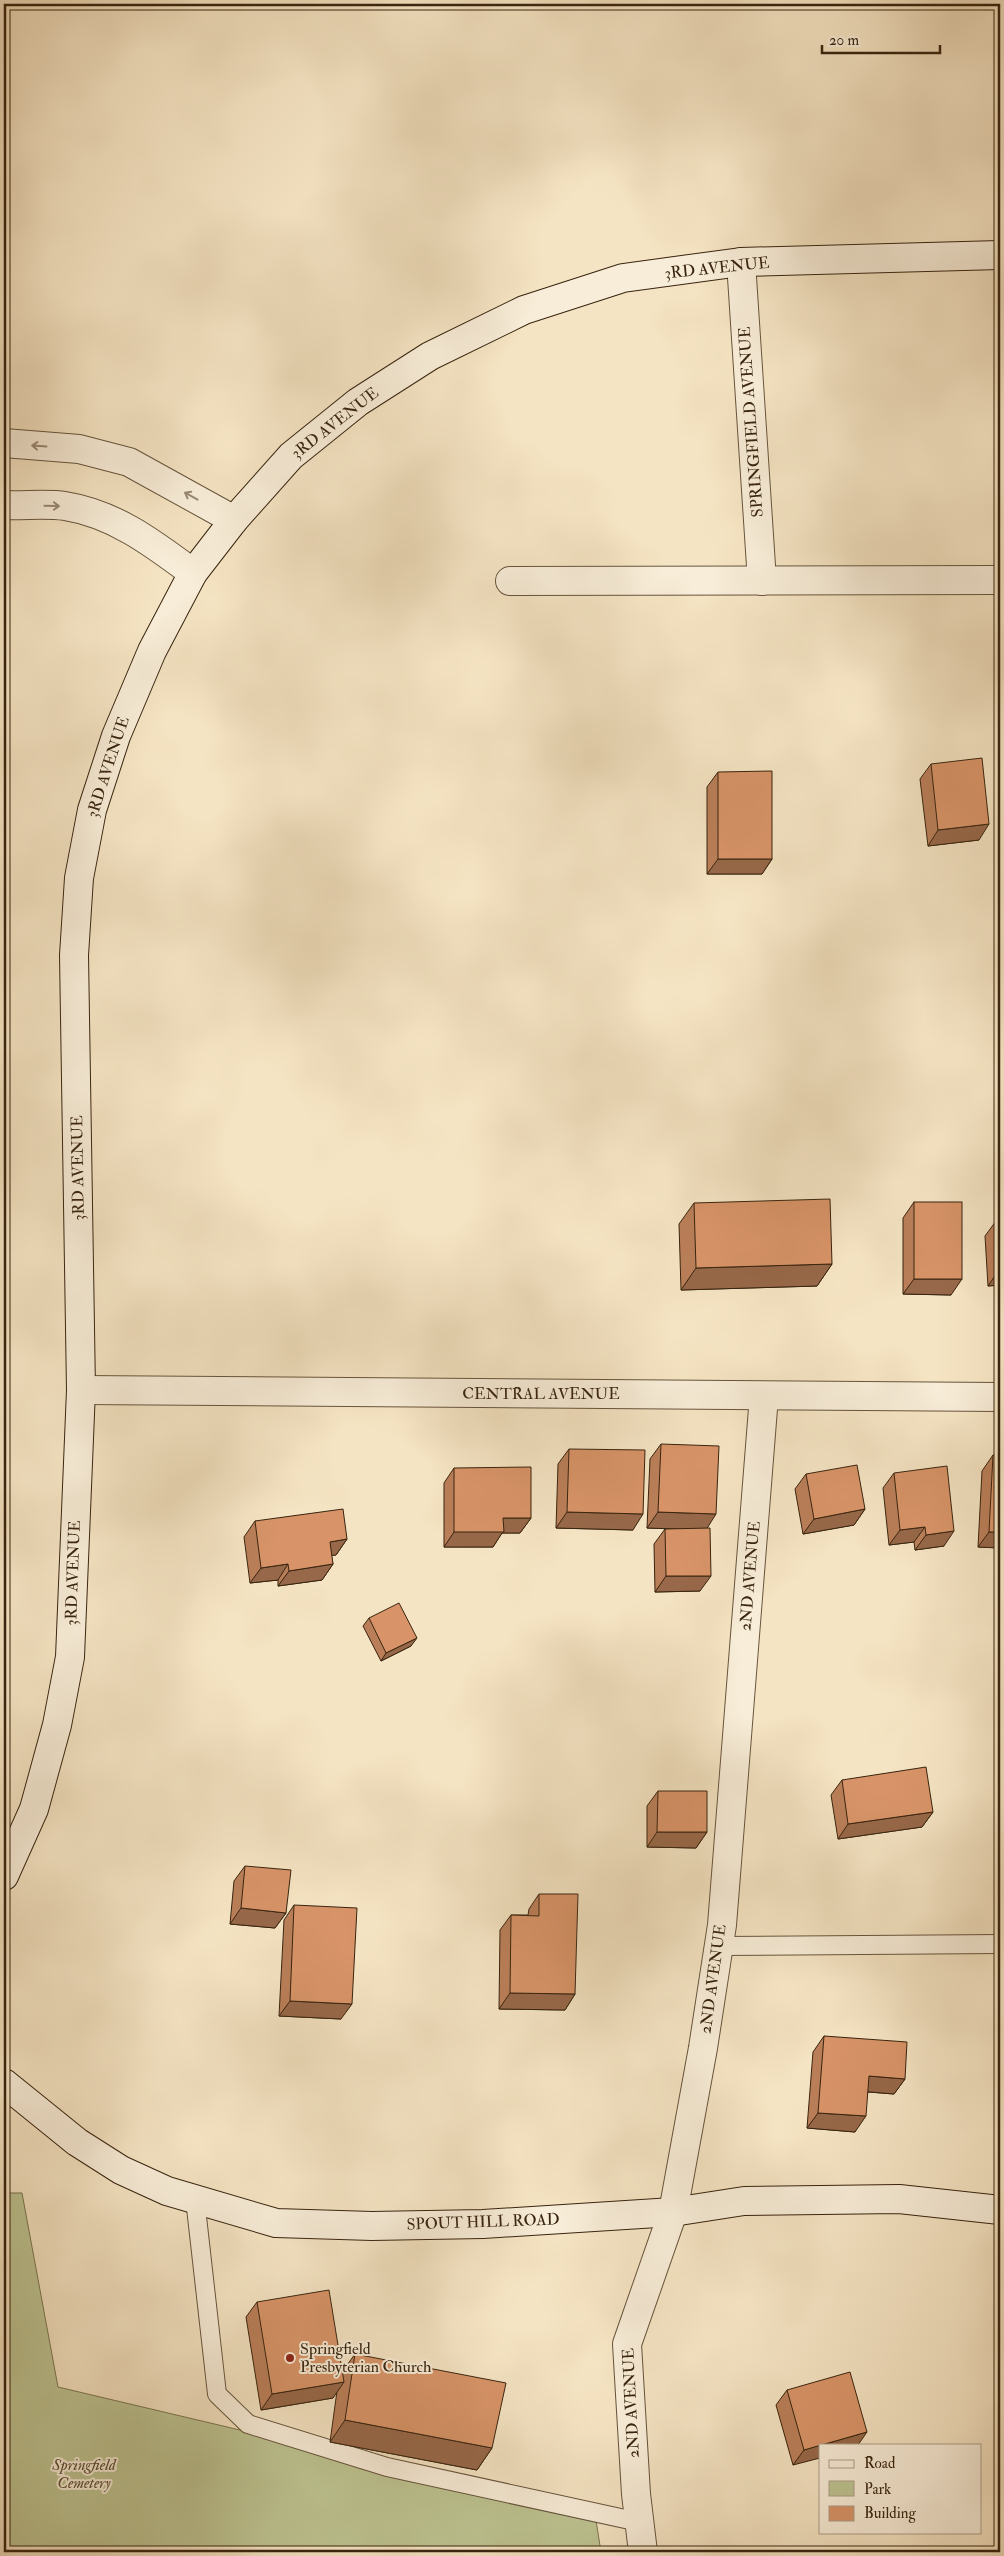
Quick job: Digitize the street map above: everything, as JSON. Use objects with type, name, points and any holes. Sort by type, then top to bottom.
[{"type":"street","name":"3RD AVENUE","points":[[4,1876],[34,1809],[57,1725],[70,1658],[81,1390],[74,955],[79,878],[92,810],[116,736],[152,651],[193,573],[234,520],[291,456],[358,402],[430,356],[524,310],[623,278],[742,262],[1000,255]]},
{"type":"street","name":"SPRINGFIELD AVENUE","points":[[742,262],[762,581]]},
{"type":"street","points":[[4,443],[79,449],[128,462],[234,520]]},
{"type":"street","points":[[4,505],[65,506],[108,520],[142,536],[193,573]]},
{"type":"street","points":[[510,581],[1000,580]]},
{"type":"street","name":"CENTRAL AVENUE","points":[[81,1390],[1000,1397]]},
{"type":"street","name":"2ND AVENUE","points":[[643,2552],[636,2494],[627,2344],[673,2212],[703,2048],[722,1925],[764,1396]]},
{"type":"street","name":"SPOUT HILL ROAD","points":[[4,2083],[76,2142],[121,2170],[167,2191],[276,2223],[372,2226],[483,2224],[673,2212],[744,2201],[899,2199],[1000,2210]]},
{"type":"lane","points":[[718,1946],[1000,1944]]},
{"type":"lane","points":[[195,2199],[217,2394],[248,2424],[387,2467],[639,2522]]},
{"type":"lane","points":[[610,2515],[636,2494]]},
{"type":"green space","name":"Springfield Cemetery","points":[[4,2193],[22,2193],[58,2387],[595,2514],[601,2552],[4,2552]]},
{"type":"building","points":[[982,758],[989,824],[938,830],[931,764]]},
{"type":"building","points":[[772,771],[772,859],[718,859],[718,772]]},
{"type":"building","points":[[830,1199],[832,1264],[696,1268],[694,1203]]},
{"type":"building","points":[[914,1202],[962,1202],[962,1279],[914,1279]]},
{"type":"building","points":[[996,1221],[1000,1221],[1000,1270],[999,1270]]},
{"type":"building","points":[[661,1444],[719,1446],[716,1514],[658,1512]]},
{"type":"building","points":[[569,1449],[645,1450],[643,1514],[567,1512]]},
{"type":"building","points":[[993,1455],[1000,1456],[1000,1532],[989,1532]]},
{"type":"building","points":[[857,1465],[865,1509],[814,1519],[806,1474]]},
{"type":"building","points":[[947,1466],[954,1531],[926,1535],[925,1527],[900,1530],[894,1473]]},
{"type":"building","points":[[531,1467],[531,1518],[503,1518],[504,1532],[454,1532],[454,1468]]},
{"type":"building","points":[[343,1509],[347,1539],[330,1542],[333,1564],[289,1571],[288,1564],[261,1568],[255,1521]]},
{"type":"building","points":[[710,1528],[711,1576],[666,1576],[665,1529]]},
{"type":"building","points":[[399,1603],[417,1638],[386,1653],[369,1618]]},
{"type":"building","points":[[926,1767],[933,1812],[848,1824],[842,1780]]},
{"type":"building","points":[[658,1791],[707,1791],[707,1832],[657,1832]]},
{"type":"building","points":[[245,1866],[291,1870],[286,1913],[241,1908]]},
{"type":"building","points":[[539,1894],[578,1894],[575,1994],[510,1993],[511,1915],[539,1916]]},
{"type":"building","points":[[294,1905],[357,1908],[352,2004],[290,2001]]},
{"type":"building","points":[[824,2036],[907,2042],[905,2079],[869,2076],[866,2116],[818,2113]]},
{"type":"building","name":"Springfield Presbyterian Church","points":[[329,2290],[344,2382],[272,2394],[257,2302]]},
{"type":"building","points":[[355,2354],[506,2383],[492,2448],[345,2420]]},
{"type":"building","points":[[850,2372],[867,2432],[819,2444],[819,2446],[804,2450],[787,2390]]},
{"type":"place","name":"Springfield Presbyterian Church","points":[[290,2358]]}]
